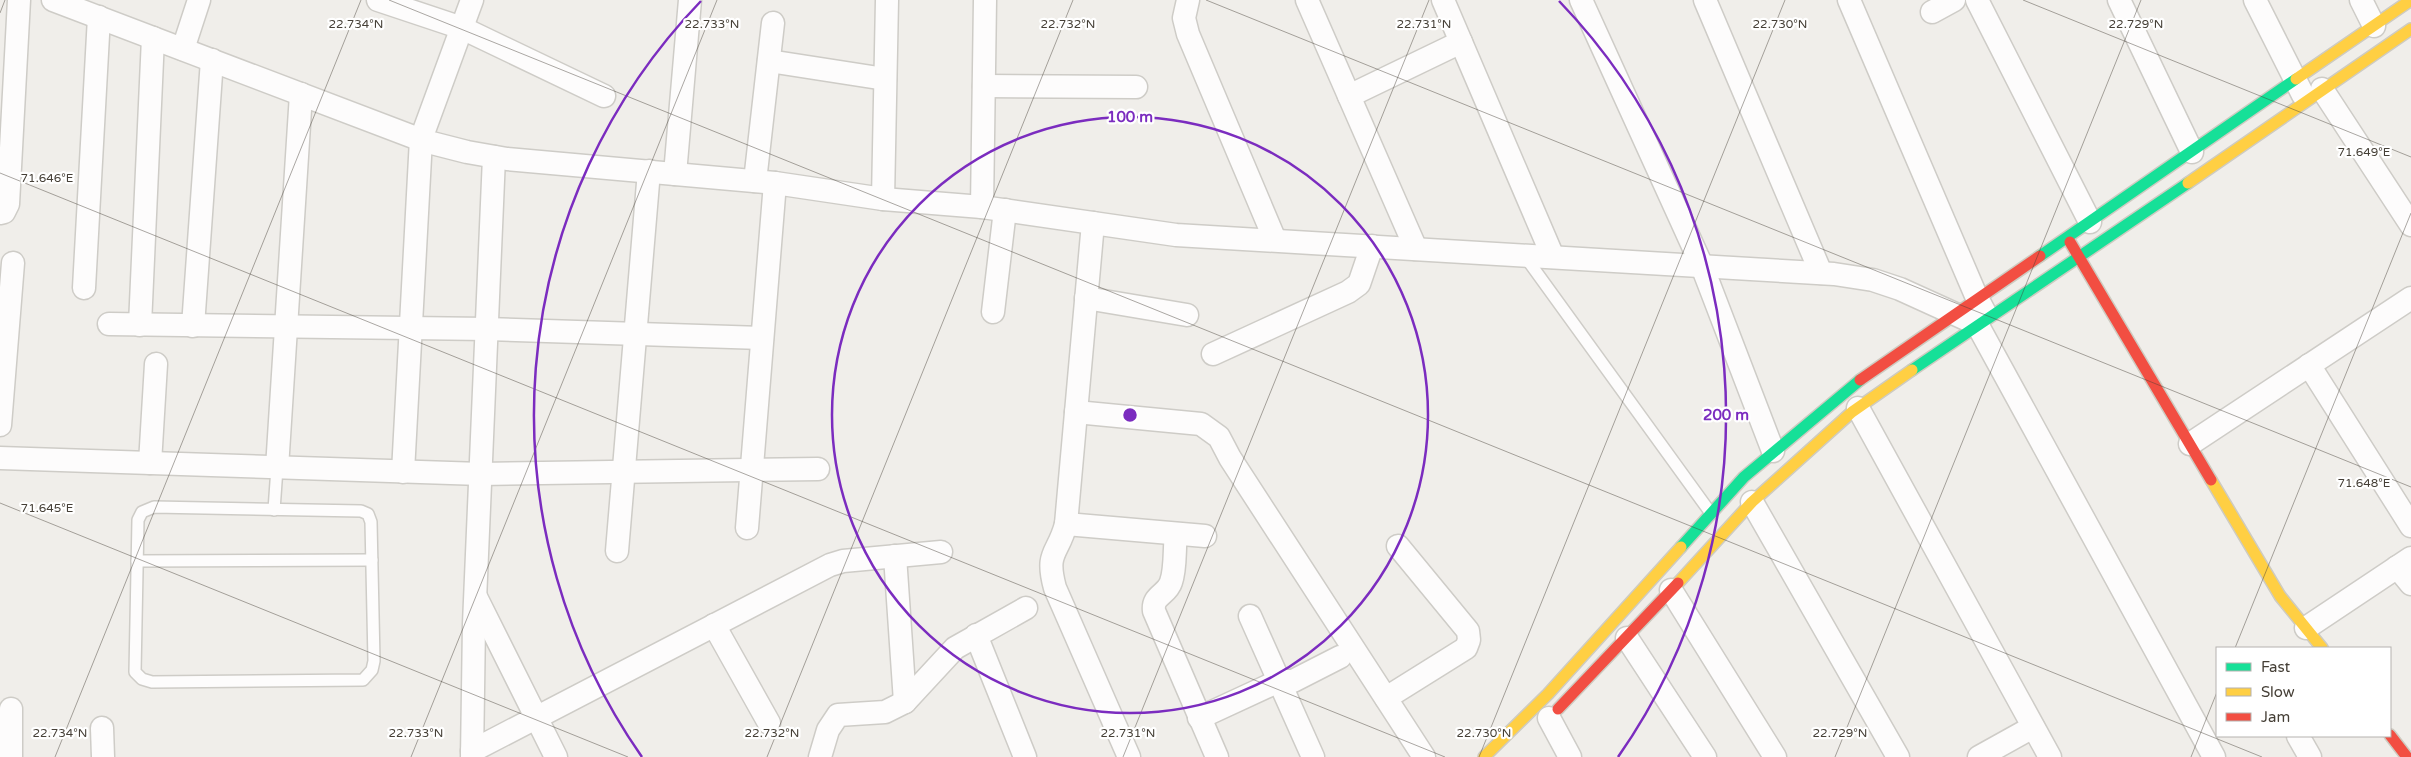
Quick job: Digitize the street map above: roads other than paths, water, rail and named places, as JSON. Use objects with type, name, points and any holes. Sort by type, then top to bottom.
[{"type":"main road","points":[[1546,721],[1627,638],[1752,502],[1858,408],[1980,313],[2068,238],[2411,0]]},
{"type":"main road","points":[[1980,313],[2080,258],[2314,94],[2411,29]]},
{"type":"main road","points":[[2068,238],[2280,596],[2321,647]]},
{"type":"main road","points":[[1484,757],[1548,694],[1710,512],[1744,477],[1848,388],[1954,314]]},
{"type":"main road","points":[[2391,736],[2407,757]]},
{"type":"street","points":[[0,213],[4,212],[8,204],[19,0]]},
{"type":"street","points":[[55,0],[421,140],[494,157],[765,182],[883,198],[982,207],[1176,234],[1821,273],[1873,280],[1900,289],[1954,314],[1980,313]]},
{"type":"street","points":[[183,49],[199,0]]},
{"type":"street","points":[[378,0],[462,28],[604,96]]},
{"type":"street","points":[[403,472],[421,140],[472,0]]},
{"type":"street","points":[[675,174],[690,0]]},
{"type":"street","points":[[883,198],[887,0]]},
{"type":"street","points":[[982,207],[985,0]]},
{"type":"street","points":[[1188,0],[1184,18],[1188,34],[1275,240]]},
{"type":"street","points":[[1307,0],[1416,249]]},
{"type":"street","points":[[1443,0],[1553,257]]},
{"type":"street","points":[[1581,0],[1702,266],[1773,451]]},
{"type":"street","points":[[1705,0],[1821,273]]},
{"type":"street","points":[[1849,0],[1980,313],[2214,757]]},
{"type":"street","points":[[1932,12],[1954,0]]},
{"type":"street","points":[[1978,0],[2090,222]]},
{"type":"street","points":[[2119,0],[2192,152]]},
{"type":"street","points":[[2255,0],[2294,81],[2314,94],[2411,226]]},
{"type":"street","points":[[2361,0],[2374,26]]},
{"type":"street","points":[[84,288],[99,17]]},
{"type":"street","points":[[747,528],[762,338],[769,61],[773,23]]},
{"type":"street","points":[[140,325],[153,38]]},
{"type":"street","points":[[1349,96],[1461,42]]},
{"type":"street","points":[[194,326],[212,60]]},
{"type":"street","points":[[769,61],[885,78]]},
{"type":"street","points":[[984,86],[1136,87]]},
{"type":"street","points":[[276,468],[301,94]]},
{"type":"street","points":[[472,754],[476,596],[494,157]]},
{"type":"street","points":[[617,551],[649,171]]},
{"type":"street","points":[[993,312],[1004,210]]},
{"type":"street","points":[[1093,223],[1066,524],[1052,557],[1050,570],[1055,588],[1129,757]]},
{"type":"street","points":[[1213,354],[1348,292],[1359,284],[1372,246]]},
{"type":"street","points":[[0,425],[13,263]]},
{"type":"street","points":[[1086,298],[1187,315]]},
{"type":"street","points":[[2190,444],[2411,298]]},
{"type":"street","points":[[109,324],[286,328],[487,329],[762,338]]},
{"type":"street","points":[[150,464],[156,364]]},
{"type":"street","points":[[2309,366],[2411,526]]},
{"type":"street","points":[[1858,408],[2050,757]]},
{"type":"street","points":[[1076,412],[1201,424],[1218,437],[1424,757]]},
{"type":"street","points":[[0,458],[481,474],[818,469]]},
{"type":"street","points":[[1752,502],[1898,757]]},
{"type":"street","points":[[1066,524],[1205,536]]},
{"type":"street","points":[[1176,534],[1171,583],[1156,598],[1153,604],[1154,611],[1217,757]]},
{"type":"street","points":[[1386,698],[1466,648],[1469,640],[1468,631],[1398,546]]},
{"type":"street","points":[[472,754],[536,718],[830,565],[843,561],[941,552]]},
{"type":"street","points":[[895,556],[905,702]]},
{"type":"street","points":[[2306,628],[2406,570]]},
{"type":"street","points":[[1671,590],[1775,757]]},
{"type":"street","points":[[476,596],[556,757]]},
{"type":"street","points":[[820,757],[828,730],[838,715],[885,712],[905,702],[955,648],[1026,608]]},
{"type":"street","points":[[1250,616],[1313,757]]},
{"type":"street","points":[[714,625],[769,724]]},
{"type":"street","points":[[976,635],[1025,757]]},
{"type":"street","points":[[1627,638],[1705,757]]},
{"type":"street","points":[[1199,718],[1279,681],[1293,680],[1340,657]]},
{"type":"street","points":[[11,709],[11,757]]},
{"type":"street","points":[[1546,721],[1570,757]]},
{"type":"street","points":[[1978,757],[2033,726]]},
{"type":"street","points":[[102,728],[103,757]]},
{"type":"street","points":[[2299,737],[2310,757]]},
{"type":"lane","points":[[1524,256],[1710,512]]},
{"type":"lane","points":[[274,510],[276,468]]},
{"type":"lane","points":[[154,508],[274,510],[361,511],[368,514],[372,560],[374,661],[372,670],[363,680],[162,682],[142,679],[135,672],[138,520],[142,512],[154,508]]},
{"type":"lane","points":[[137,561],[372,560]]}]
